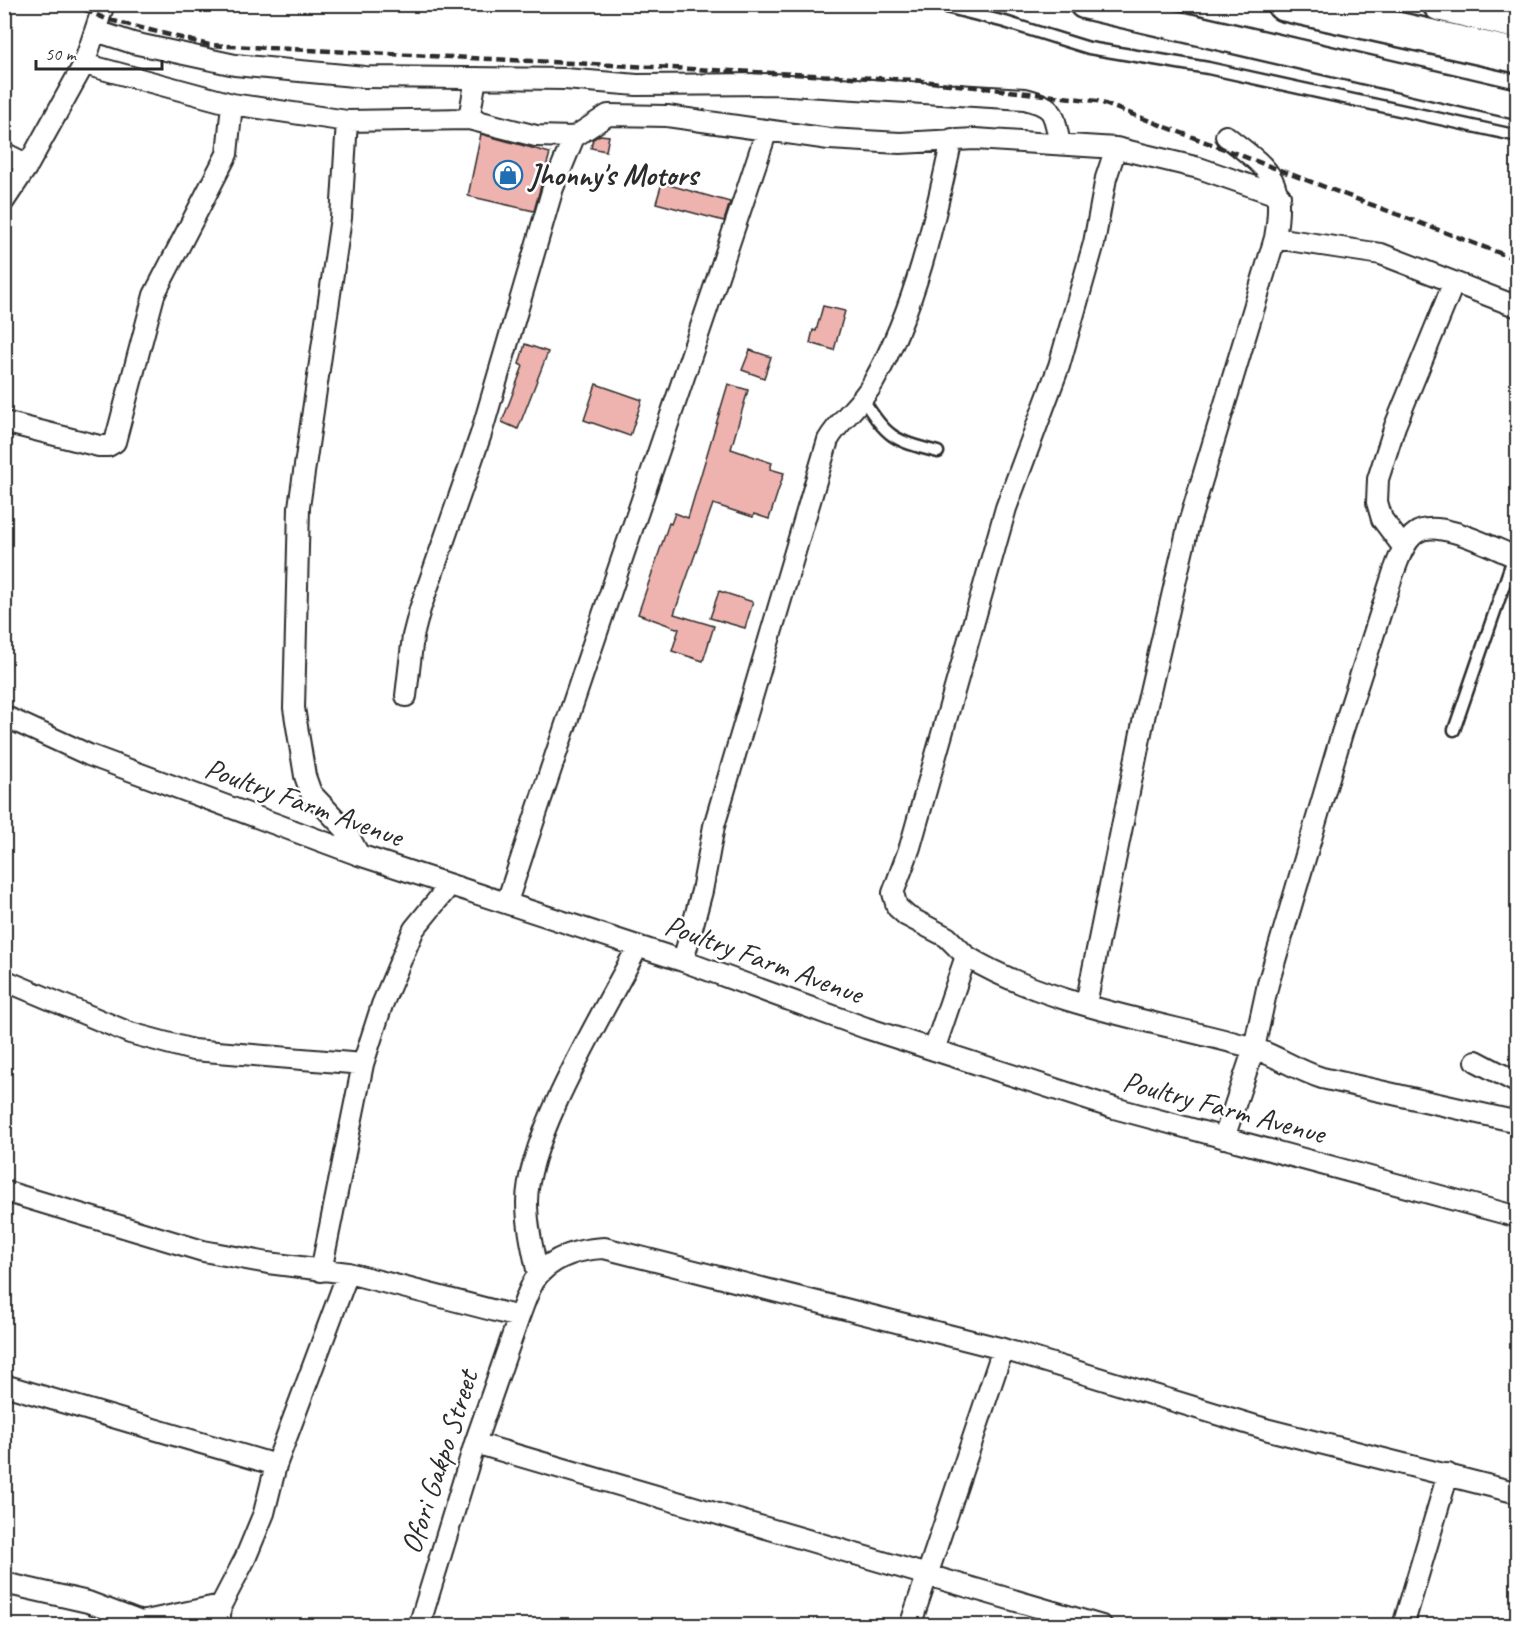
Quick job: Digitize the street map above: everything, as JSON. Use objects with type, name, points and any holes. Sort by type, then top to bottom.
[{"type":"highway","points":[[1284,4],[1518,56]]},
{"type":"highway","points":[[1440,4],[1518,22]]},
{"type":"main road","points":[[1084,4],[1518,105]]},
{"type":"street","points":[[4,201],[28,165],[84,64],[104,4]]},
{"type":"street","points":[[96,31],[133,43],[235,65],[365,77],[565,79],[637,85],[772,84],[1025,99],[1045,104],[1053,113],[1060,144]]},
{"type":"street","points":[[84,64],[232,104],[347,121],[469,119],[536,135],[574,137]]},
{"type":"street","points":[[469,119],[476,78]]},
{"type":"street","points":[[636,115],[637,85]]},
{"type":"street","points":[[4,422],[99,446],[108,446],[116,442],[154,295],[227,154],[232,104]]},
{"type":"street","points":[[406,696],[413,636],[420,609],[481,434],[553,188],[574,137],[608,115],[696,118],[829,139],[900,143],[952,139],[1116,148],[1199,168],[1280,196]]},
{"type":"street","points":[[347,121],[341,218],[299,507],[294,691],[305,776],[311,793],[345,829],[358,855]]},
{"type":"street","points":[[507,903],[559,742],[661,451],[767,129]]},
{"type":"street","points":[[1086,1004],[1135,759],[1189,523],[1275,238],[1280,196],[1274,180],[1260,162],[1226,136]]},
{"type":"street","points":[[683,961],[702,891],[714,826],[828,440],[839,422],[862,398],[876,378],[910,305],[929,243],[952,139]]},
{"type":"street","points":[[1116,148],[1106,177],[1094,243],[1059,366],[1006,508],[910,847],[893,893],[897,907],[907,916],[947,937],[966,956],[1019,983],[1086,1004],[1254,1048],[1297,1070],[1322,1078],[1518,1122]]},
{"type":"street","points":[[4,153],[28,165]]},
{"type":"street","points":[[1275,238],[1381,254],[1518,307]]},
{"type":"street","points":[[1404,548],[1382,519],[1377,502],[1378,479],[1395,426],[1454,282]]},
{"type":"street","points":[[1224,1138],[1254,1048],[1268,984],[1335,755],[1393,574],[1404,548],[1416,533],[1431,527],[1446,529],[1516,557]]},
{"type":"street","name":"Poultry Farm Avenue","points":[[4,716],[89,755],[358,855],[683,961],[934,1050],[1114,1108],[1518,1217]]},
{"type":"street","points":[[321,1271],[363,1064],[395,968],[414,929],[449,886]]},
{"type":"street","points":[[638,946],[553,1112],[535,1160],[527,1200],[530,1233],[538,1274],[562,1258],[584,1249],[604,1248],[1003,1349],[1269,1430],[1518,1493]]},
{"type":"street","points":[[934,1050],[966,956]]},
{"type":"street","points":[[4,980],[130,1033],[193,1050],[363,1064]]},
{"type":"street","points":[[1476,1062],[1518,1083]]},
{"type":"street","points":[[4,1191],[203,1251],[321,1271],[348,1273],[519,1317]]},
{"type":"street","points":[[219,1626],[221,1605],[245,1560],[264,1513],[276,1465],[348,1273]]},
{"type":"street","name":"Ofori Gakpo Street","points":[[419,1626],[475,1443],[519,1317],[538,1274]]},
{"type":"street","points":[[910,1626],[925,1575],[1003,1349]]},
{"type":"street","points":[[4,1385],[276,1465]]},
{"type":"street","points":[[475,1443],[1102,1626]]},
{"type":"street","points":[[1402,1626],[1448,1474]]},
{"type":"street","points":[[4,1583],[88,1602],[141,1622],[221,1605]]},
{"type":"lane","points":[[934,4],[1005,22],[1089,48],[1208,68],[1518,136]]},
{"type":"lane","points":[[862,398],[879,424],[892,437],[938,452]]},
{"type":"lane","points":[[1454,730],[1516,557]]},
{"type":"building","name":"Jhonny's Motors","points":[[481,134],[550,153],[534,211],[468,196]]},
{"type":"building","points":[[600,135],[609,136],[606,151],[591,148],[593,139]]},
{"type":"building","points":[[662,183],[730,202],[724,221],[656,203]]},
{"type":"building","points":[[823,306],[845,311],[834,350],[810,343]]},
{"type":"building","points":[[525,344],[548,352],[518,429],[502,422],[523,366],[519,364]]},
{"type":"building","points":[[750,350],[771,357],[764,378],[742,370]]},
{"type":"building","points":[[596,384],[642,400],[630,436],[584,420]]},
{"type":"building","points":[[728,384],[748,390],[731,449],[772,463],[770,469],[784,473],[769,519],[754,514],[753,517],[713,504],[674,614],[714,626],[703,661],[672,651],[679,629],[638,614],[669,523],[671,524],[675,513],[688,518]]},
{"type":"building","points":[[719,591],[753,602],[745,628],[710,618]]},
{"type":"railway","points":[[72,4],[106,19],[209,45],[914,80],[1097,101],[1518,260]]},
{"type":"place","name":"Jhonny's Motors","points":[[508,175]]}]
